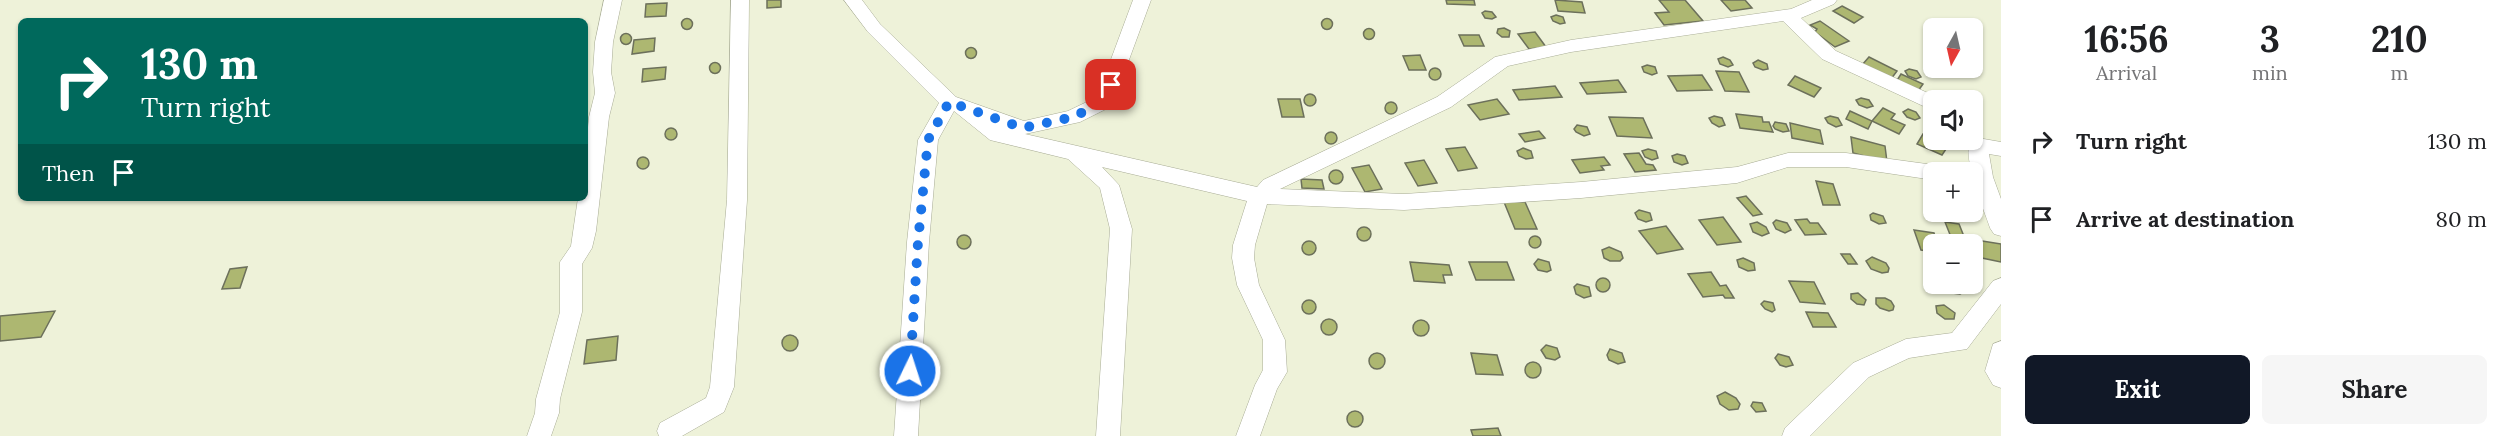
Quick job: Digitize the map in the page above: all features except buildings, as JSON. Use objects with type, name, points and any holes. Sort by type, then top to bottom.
[{"type":"street","points":[[588,199],[599,117],[605,93],[602,72],[604,42],[613,0]]},
{"type":"street","points":[[669,431],[716,405],[722,387],[737,200],[740,0]]},
{"type":"street","points":[[853,0],[874,28],[957,105],[997,135],[1260,196],[1404,201],[1581,190],[1737,175],[1788,160],[1846,160],[1923,170]]},
{"type":"street","points":[[957,105],[1023,128],[1073,117],[1105,101],[1142,0]]},
{"type":"street","points":[[1248,436],[1267,385],[1275,372],[1274,340],[1255,303],[1244,272],[1244,245],[1260,196],[1270,184],[1368,141],[1444,102],[1502,61],[1571,46],[1787,15],[1828,0]]},
{"type":"street","points":[[1787,15],[1829,55],[1923,99]]},
{"type":"street","points":[[906,436],[918,242],[928,140],[957,105]]},
{"type":"street","points":[[1983,143],[2001,149]]},
{"type":"street","points":[[1072,152],[1109,185],[1121,229],[1108,436]]},
{"type":"street","points":[[1983,188],[2001,228]]},
{"type":"street","points":[[539,436],[570,312],[571,262],[581,249],[588,201]]},
{"type":"street","points":[[1794,436],[1861,370],[1906,349],[1959,342],[2001,287]]},
{"type":"street","points":[[2001,351],[1997,371],[2001,378]]},
{"type":"route","points":[[910,371],[918,242],[928,140],[949,102],[1023,128],[1073,117],[1105,101],[1111,85]]}]
